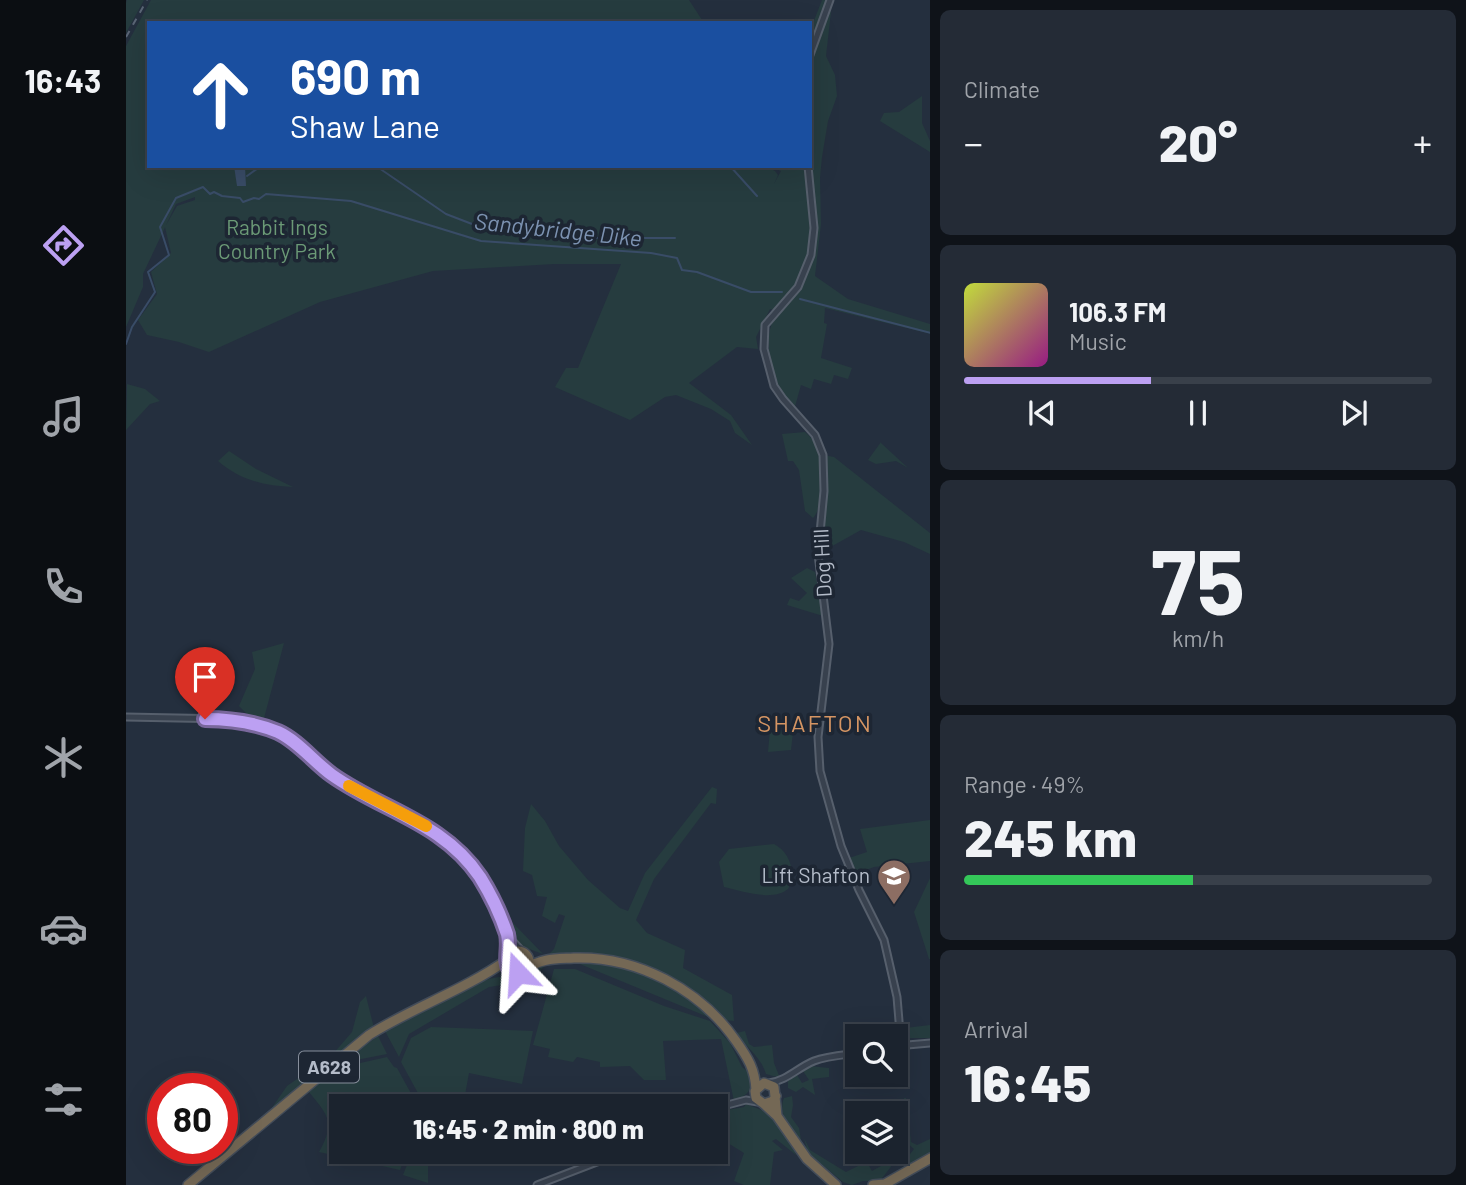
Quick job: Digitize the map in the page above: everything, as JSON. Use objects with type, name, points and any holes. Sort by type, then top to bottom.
[{"type":"highway","name":"A628","points":[[188,1185],[369,1035],[402,1015],[486,974],[513,951],[523,951],[550,959]]},
{"type":"highway","points":[[523,951],[530,961],[528,968]]},
{"type":"highway","points":[[507,958],[510,970],[518,973]]},
{"type":"highway","name":"A628","points":[[486,974],[518,973],[539,961],[580,958],[626,964],[668,980],[703,1004],[724,1025],[738,1043],[756,1076],[756,1098],[777,1116],[807,1159],[836,1185]]},
{"type":"highway","name":"A628","points":[[756,1076],[774,1087],[776,1095]]},
{"type":"highway","points":[[756,1090],[759,1085],[767,1083]]},
{"type":"highway","points":[[762,1103],[770,1103],[776,1095]]},
{"type":"highway","points":[[776,1095],[777,1116]]},
{"type":"highway","points":[[873,1185],[885,1184],[930,1157]]},
{"type":"street","points":[[812,50],[830,0]]},
{"type":"street","name":"Dog Hill","points":[[808,168],[814,228],[811,255],[798,287],[765,325],[763,340],[767,366],[774,386],[816,435],[823,455],[824,491],[818,554],[828,624],[827,671],[818,737],[820,771],[841,846],[884,940],[897,997],[898,1024]]},
{"type":"street","points":[[126,717],[229,719],[280,733],[348,785],[422,824],[456,847],[482,880],[507,935],[523,951]]},
{"type":"street","points":[[507,935],[507,958]]},
{"type":"street","points":[[908,1045],[930,1043]]},
{"type":"street","points":[[767,1083],[783,1080],[810,1062],[845,1055]]},
{"type":"street","points":[[776,1095],[783,1080]]},
{"type":"street","points":[[746,1100],[756,1090]]},
{"type":"street","points":[[728,1105],[746,1100],[762,1103]]},
{"type":"street","points":[[537,1185],[592,1164]]},
{"type":"green space","points":[[127,0],[144,0],[126,33],[126,3]]},
{"type":"green space","name":"Rabbit Ings Country Park","points":[[151,0],[689,0],[703,21],[147,21],[147,168],[769,168],[778,175],[774,184],[781,171],[774,168],[812,168],[812,26],[822,0],[828,0],[826,5],[831,12],[826,56],[835,75],[837,96],[828,121],[822,157],[821,224],[815,276],[848,299],[930,324],[930,334],[825,308],[824,323],[827,324],[821,358],[852,368],[848,379],[834,375],[831,384],[814,379],[811,389],[801,385],[794,410],[780,388],[771,361],[769,334],[779,311],[770,309],[756,337],[758,349],[737,347],[689,383],[731,415],[752,445],[735,433],[730,421],[711,409],[676,395],[665,397],[630,420],[555,387],[566,368],[578,368],[621,264],[554,264],[433,271],[320,302],[209,352],[147,335],[138,320],[157,294],[151,272],[171,253],[165,227],[143,274],[143,287],[126,327],[126,46]],"holes":[[[195,197],[195,200],[177,206],[166,225],[176,204]]]},
{"type":"green space","points":[[922,96],[922,123],[930,141],[930,152],[880,121],[884,113],[899,112]]},
{"type":"green space","points":[[127,384],[145,389],[160,401],[150,404],[126,430]]},
{"type":"green space","points":[[805,432],[818,447],[822,465],[821,496],[813,518],[805,511],[799,470],[793,461],[788,461],[782,434]]},
{"type":"green space","points":[[881,442],[908,468],[896,461],[876,464],[868,460]]},
{"type":"green space","points":[[229,451],[256,469],[293,487],[262,483],[235,473],[218,461]]},
{"type":"green space","points":[[823,455],[834,457],[930,533],[930,554],[904,542],[861,530],[818,554],[824,491]]},
{"type":"green space","points":[[807,568],[815,572],[823,616],[787,605],[790,598],[799,601],[807,593],[791,578]]},
{"type":"green space","points":[[284,643],[263,722],[252,719],[239,706],[255,669],[252,652]]},
{"type":"green space","points":[[770,729],[793,732],[791,750],[768,752]]},
{"type":"green space","points":[[712,787],[717,789],[716,804],[711,803],[654,879],[636,920],[647,933],[685,950],[683,968],[732,995],[734,1021],[724,1020],[662,973],[586,955],[548,955],[554,949],[565,916],[559,914],[555,923],[542,916],[547,897],[537,896],[532,875],[523,871],[525,828],[531,804],[545,821],[559,846],[588,880],[620,908],[628,911],[645,873]]},
{"type":"green space","points":[[930,820],[930,861],[874,867],[855,874],[849,858],[867,852],[860,829]]},
{"type":"green space","points":[[774,844],[784,852],[792,870],[788,889],[774,895],[766,895],[724,887],[719,862],[729,849]]},
{"type":"green space","points":[[930,878],[930,959],[929,959],[914,912]]},
{"type":"green space","points":[[513,923],[543,954],[518,945],[506,925]]},
{"type":"green space","points":[[575,962],[615,966],[649,977],[681,995],[713,1019]]},
{"type":"green space","points":[[540,964],[545,966],[529,981],[489,987],[409,1034],[399,1057],[385,1031],[463,989],[497,977],[519,976]]},
{"type":"green space","points":[[554,969],[575,969],[664,1006],[710,1021],[730,1043],[742,1067],[752,1075],[748,1092],[734,1101],[721,1039],[663,1041],[666,1080],[644,1080],[630,1066],[600,1067],[600,1062],[577,1057],[573,1062],[548,1057],[550,1049],[533,1045]]},
{"type":"green space","points":[[366,996],[374,1028],[340,1052],[269,1112],[287,1086],[333,1054],[352,1032],[360,1002]]},
{"type":"green space","points":[[930,1025],[930,1038],[908,1038],[908,1028]]},
{"type":"green space","points":[[431,1027],[533,1031],[522,1084],[469,1073],[465,1094],[418,1094],[401,1062],[411,1038]]},
{"type":"green space","points":[[745,1031],[749,1044],[754,1047],[772,1045],[774,1063],[780,1078],[766,1074],[757,1057],[736,1033]]},
{"type":"green space","points":[[378,1036],[387,1054],[346,1062],[345,1060]]},
{"type":"green space","points":[[387,1057],[397,1068],[411,1094],[329,1094],[329,1154],[319,1152],[327,1133],[327,1119],[321,1106],[308,1091],[342,1063],[347,1066]]},
{"type":"green space","points":[[810,1066],[829,1068],[829,1077],[812,1079],[815,1095],[803,1087],[796,1092],[788,1088],[788,1081],[797,1075],[802,1083],[809,1080],[803,1071]]},
{"type":"green space","points":[[792,1096],[791,1117],[799,1128],[802,1146],[782,1111],[784,1098]]},
{"type":"green space","points":[[746,1104],[769,1113],[796,1155],[776,1139],[772,1141],[783,1150],[774,1152],[770,1185],[744,1185],[734,1181],[744,1153],[728,1143],[728,1110],[744,1107]]},
{"type":"green space","points":[[908,1116],[911,1142],[917,1145],[930,1139],[930,1153],[909,1165],[908,1157],[914,1149],[908,1144]]},
{"type":"green space","points":[[804,1138],[810,1150],[846,1172],[858,1166],[869,1166],[872,1171],[885,1164],[893,1164],[880,1181],[863,1181],[852,1185],[843,1182],[808,1153]]},
{"type":"green space","points":[[373,1164],[402,1164],[400,1170]]},
{"type":"green space","points":[[407,1164],[428,1164],[428,1183],[403,1175]]},
{"type":"water","points":[[234,168],[245,168],[246,186],[237,186]]},
{"type":"waterway","points":[[247,176],[258,168]]},
{"type":"waterway","points":[[379,168],[446,214],[472,224],[573,238],[675,238]]},
{"type":"waterway","points":[[732,168],[757,196]]},
{"type":"waterway","name":"Sandybridge Dike","points":[[126,344],[132,327],[155,292],[148,272],[169,255],[160,227],[176,198],[203,187],[210,194],[214,192],[240,198],[243,202],[259,199],[266,194],[351,201],[481,241],[651,253],[677,258],[682,270],[697,272],[751,292],[782,292]]},
{"type":"waterway","points":[[800,299],[930,333]]},
{"type":"railway","points":[[126,37],[147,0]]},
{"type":"slow traffic","points":[[349,786],[426,826]]},
{"type":"place","name":"Lift Shafton","points":[[894,906]]},
{"type":"district","name":"SHAFTON","points":[[815,724]]},
{"type":"route","points":[[205,719],[229,719],[280,733],[331,774],[438,833],[456,847],[482,880],[492,900],[507,935],[507,964],[510,970],[518,973]]}]
